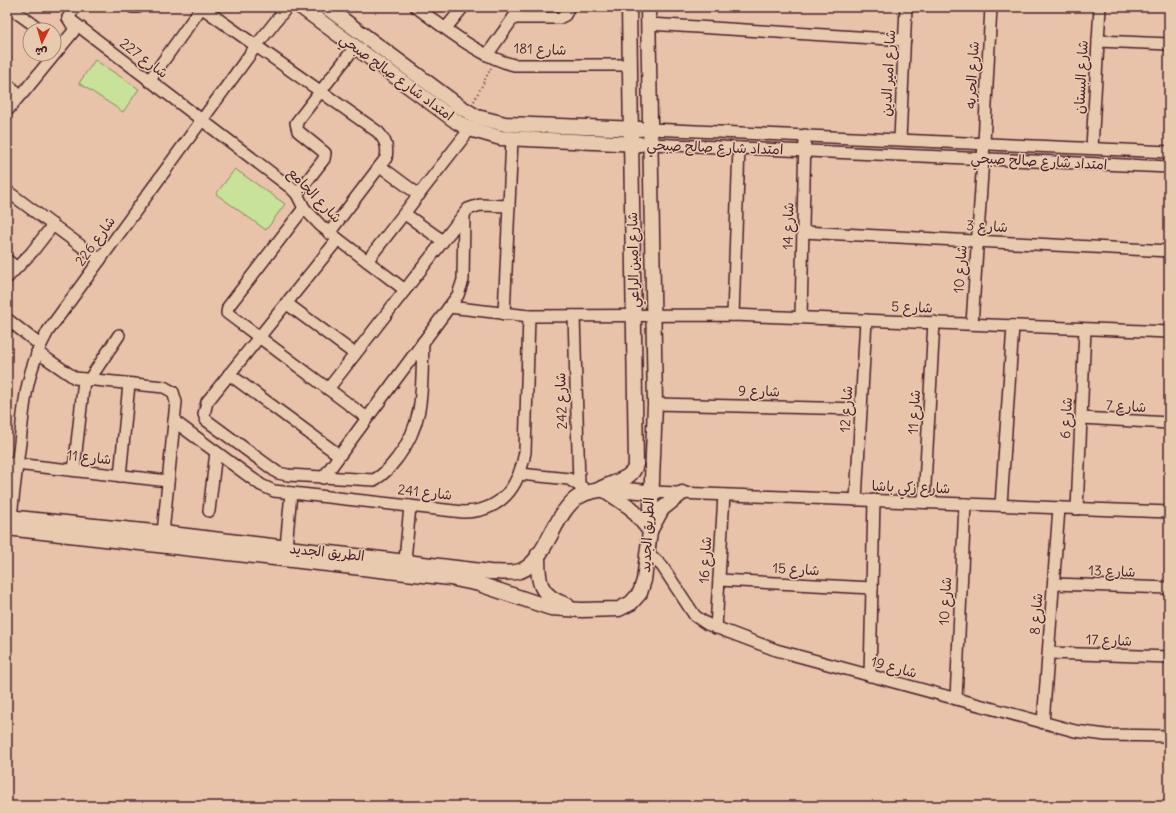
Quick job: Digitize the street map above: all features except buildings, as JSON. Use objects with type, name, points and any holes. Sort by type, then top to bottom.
[{"type":"street","points":[[9,7],[30,22]]},
{"type":"street","points":[[62,40],[74,30],[68,18],[75,7]]},
{"type":"street","points":[[132,7],[138,7]]},
{"type":"street","points":[[149,81],[201,7],[321,90],[378,132],[385,139],[387,149],[386,158],[286,303],[207,402],[204,408],[206,420],[278,473],[322,478],[374,480],[382,476],[388,470],[409,442],[419,415],[423,342]]},
{"type":"street","name":"شارع 226","points":[[9,523],[12,463],[25,393],[30,372],[39,349],[100,260],[256,46],[287,7]]},
{"type":"street","name":"امتداد شارع صالح صبحي","points":[[302,7],[457,122],[470,129],[490,136],[512,139],[1169,167]]},
{"type":"street","name":"امتداد شارع صالح صبحي","points":[[326,7],[469,112],[489,121],[505,124],[805,135],[1169,152]]},
{"type":"street","name":"شارع 181","points":[[416,7],[492,57],[514,65],[630,66]]},
{"type":"street","points":[[446,28],[462,7]]},
{"type":"street","points":[[492,57],[521,7]]},
{"type":"street","points":[[514,18],[559,18],[565,15],[569,7]]},
{"type":"street","name":"شارع امين الراعي","points":[[592,490],[628,477],[634,471],[636,464],[629,7]]},
{"type":"street","name":"شارع امين الراعي","points":[[648,7],[655,404],[652,492]]},
{"type":"street","name":"شارع امير الدين","points":[[900,140],[906,7]]},
{"type":"street","name":"شارع الحريه","points":[[984,144],[991,7]]},
{"type":"street","name":"شارع البستان","points":[[1092,148],[1100,7]]},
{"type":"street","name":"شارع 227","points":[[68,18],[149,81],[203,120]]},
{"type":"street","points":[[649,24],[905,40]]},
{"type":"street","points":[[1098,41],[1169,44]]},
{"type":"street","points":[[297,194],[325,156],[324,151],[298,131],[295,126],[297,120],[355,47]]},
{"type":"street","points":[[7,111],[44,62]]},
{"type":"street","points":[[7,84],[20,94]]},
{"type":"street","name":"شارع الجامع","points":[[203,120],[291,188],[297,194],[304,208],[333,236],[405,290]]},
{"type":"street","points":[[367,262],[470,129]]},
{"type":"street","name":"شارع 14","points":[[801,317],[805,135]]},
{"type":"street","points":[[504,314],[512,139]]},
{"type":"street","name":"شارع 10","points":[[972,324],[984,144]]},
{"type":"street","points":[[733,315],[739,148]]},
{"type":"street","points":[[380,166],[419,195]]},
{"type":"street","points":[[7,192],[100,260]]},
{"type":"street","points":[[328,389],[464,214],[474,206],[509,206]]},
{"type":"street","points":[[304,208],[227,310],[229,316],[367,418]]},
{"type":"street","points":[[405,214],[443,241]]},
{"type":"street","points":[[322,478],[458,295],[463,280],[464,214]]},
{"type":"street","points":[[7,278],[32,252],[53,225]]},
{"type":"street","name":"شارع 3","points":[[803,232],[1169,251]]},
{"type":"street","points":[[7,260],[16,267]]},
{"type":"street","points":[[286,303],[355,354]]},
{"type":"street","name":"شارع 5","points":[[449,307],[529,316],[733,315],[1169,332]]},
{"type":"street","name":"شارع 241","points":[[174,421],[261,485],[274,491],[463,512],[484,510],[502,500],[509,492],[520,474],[525,452],[529,316]]},
{"type":"street","name":"شارع 242","points":[[574,316],[592,490]]},
{"type":"street","points":[[7,320],[67,374],[75,378],[169,389],[176,397],[163,533]]},
{"type":"street","name":"شارع 12","points":[[856,500],[866,320]]},
{"type":"street","name":"شارع 11","points":[[924,502],[934,322]]},
{"type":"street","points":[[1001,506],[1013,326]]},
{"type":"street","name":"شارع 6","points":[[1077,509],[1085,329]]},
{"type":"street","points":[[74,470],[87,380],[119,335]]},
{"type":"street","points":[[229,374],[339,455]]},
{"type":"street","points":[[120,476],[129,384]]},
{"type":"street","name":"شارع 9","points":[[655,404],[861,409]]},
{"type":"street","name":"شارع 7","points":[[1082,418],[1169,423]]},
{"type":"street","points":[[209,511],[216,452]]},
{"type":"street","name":"شارع 11","points":[[12,463],[168,481]]},
{"type":"street","points":[[520,474],[563,478],[592,490],[631,508],[650,531],[662,509],[682,494]]},
{"type":"street","name":"الطريق الجديد","points":[[592,490],[652,492],[650,531],[644,580],[640,593],[631,602],[619,609],[582,610],[550,608],[479,584],[450,578],[9,523],[163,533],[405,560],[490,572],[518,572],[525,569],[538,554],[568,505],[580,496],[592,490]]},
{"type":"street","name":"شارع زكي باشا","points":[[652,492],[1169,512]]},
{"type":"street","points":[[286,547],[291,493]]},
{"type":"street","name":"شارع 16","points":[[716,628],[724,495]]},
{"type":"street","points":[[870,676],[874,500]]},
{"type":"street","name":"شارع 10","points":[[956,699],[965,504]]},
{"type":"street","points":[[405,560],[410,506]]},
{"type":"street","name":"شارع 8","points":[[1043,723],[1059,508]]},
{"type":"street","name":"شارع 19","points":[[648,553],[662,566],[695,616],[716,628],[776,650],[1043,723],[1094,734],[1169,736]]},
{"type":"street","points":[[538,554],[538,579],[542,589],[548,597],[562,604],[582,610]]},
{"type":"street","name":"شارع 15","points":[[719,580],[872,588]]},
{"type":"street","name":"شارع 13","points":[[1054,584],[1169,588]]},
{"type":"street","name":"شارع 17","points":[[1048,653],[1169,657]]},
{"type":"path","points":[[469,112],[492,57]]},
{"type":"green space","points":[[95,60],[139,89],[123,112],[79,83]]},
{"type":"green space","points":[[235,169],[285,204],[266,230],[216,194]]}]
